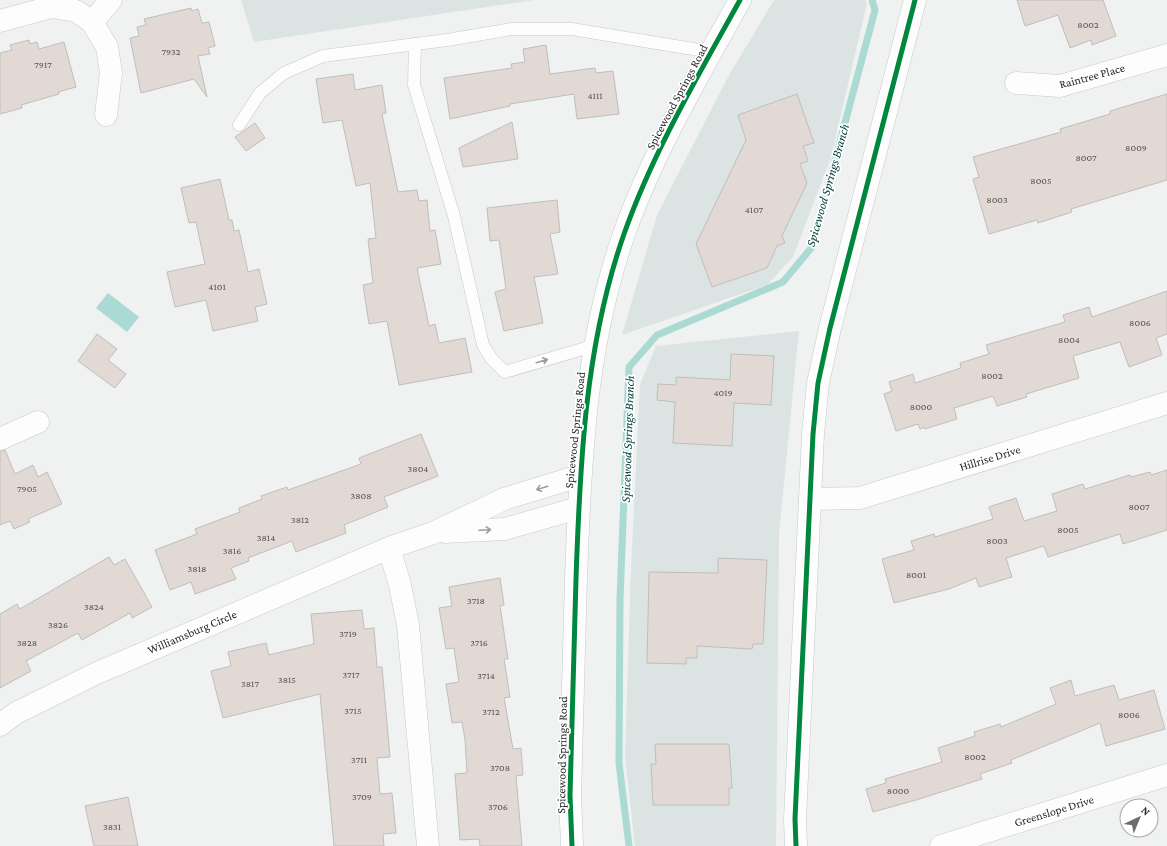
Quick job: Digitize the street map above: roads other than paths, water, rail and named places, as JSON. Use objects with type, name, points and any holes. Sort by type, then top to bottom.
[{"type":"street","points":[[92,22],[111,0]]},
{"type":"street","name":"Spicewood Springs Road","points":[[572,846],[570,794],[579,476],[586,399],[600,319],[624,235],[656,158],[740,0]]},
{"type":"street","points":[[796,846],[795,811],[813,434],[818,383],[830,328],[914,0]]},
{"type":"street","points":[[0,21],[52,7],[76,11],[92,22],[107,47],[111,73],[106,114]]},
{"type":"street","name":"Raintree Place","points":[[1016,83],[1060,86],[1167,55]]},
{"type":"street","name":"Hillrise Drive","points":[[810,498],[860,498],[1167,403]]},
{"type":"street","points":[[0,439],[38,422]]},
{"type":"street","name":"Williamsburg Circle","points":[[0,725],[16,713],[97,673],[389,548],[432,532],[504,499],[579,476]]},
{"type":"street","name":"Williamsburg Circle","points":[[432,532],[505,529],[578,508]]},
{"type":"street","points":[[389,548],[400,585],[408,625],[428,846]]},
{"type":"street","name":"Greenslope Drive","points":[[941,846],[1167,775]]},
{"type":"lane","points":[[239,125],[260,93],[284,73],[323,56],[416,44],[512,29],[572,29],[711,52]]},
{"type":"lane","points":[[416,44],[414,85],[454,216],[483,345],[491,358],[505,372],[596,345]]},
{"type":"water","points":[[108,293],[139,317],[127,332],[96,308]]},
{"type":"waterway","name":"Spicewood Springs Branch","points":[[629,846],[619,763],[620,599],[629,367],[657,335],[783,282],[812,247],[875,10],[872,0]]}]
